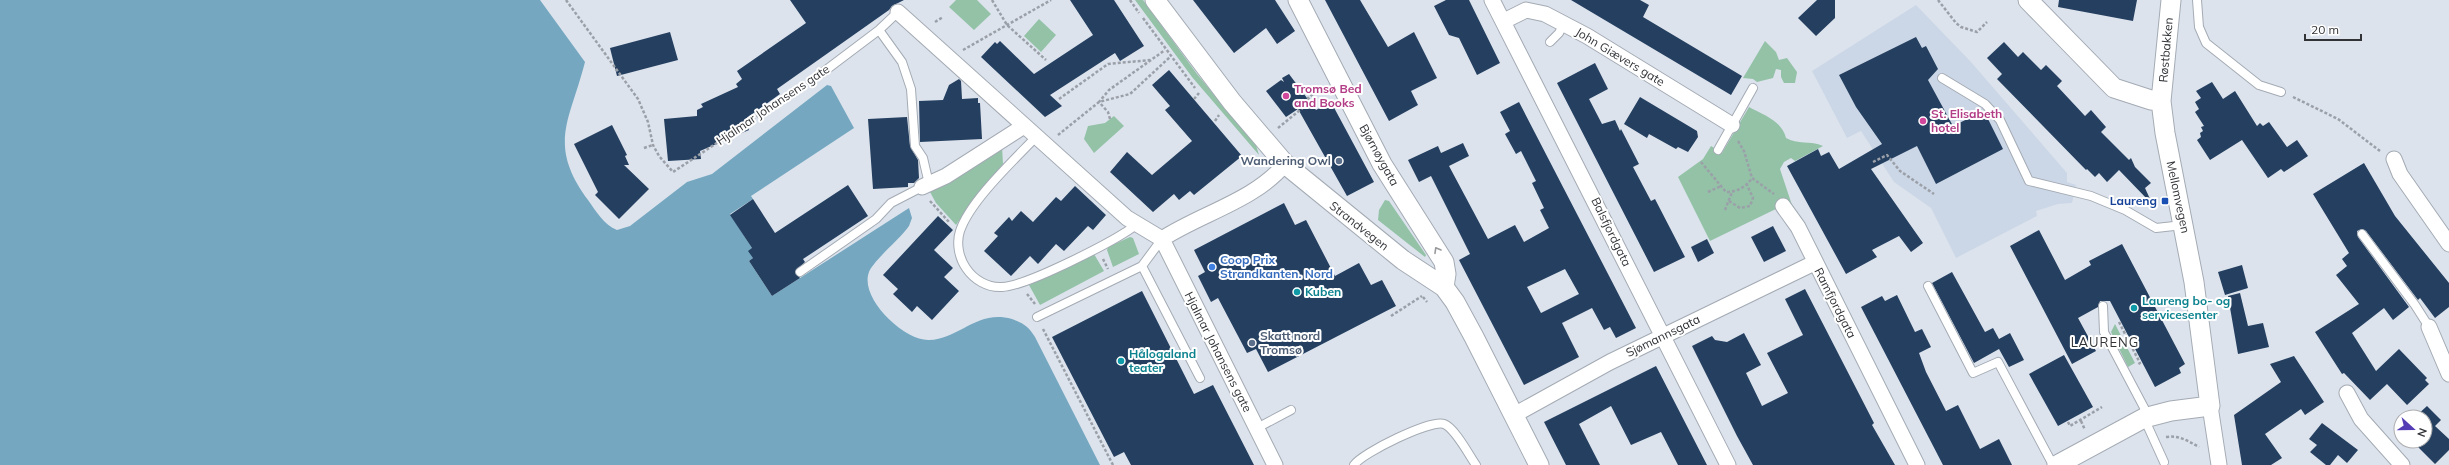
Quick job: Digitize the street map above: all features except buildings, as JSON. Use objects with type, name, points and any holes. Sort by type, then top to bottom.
[{"type":"street","name":"Strandvegen","points":[[1155,0],[1232,102],[1284,164],[1403,260],[1444,287],[1455,302],[1539,465]]},
{"type":"street","name":"Bjørnøygata","points":[[1298,0],[1382,164],[1444,262],[1446,274],[1444,287]]},
{"type":"street","name":"Balsfjordgata","points":[[1492,0],[1664,336],[1728,465]]},
{"type":"street","name":"Røstbakken","points":[[2161,100],[2171,0]]},
{"type":"street","points":[[2031,1],[2114,88],[2151,100],[2161,100]]},
{"type":"street","name":"John Giævers gate","points":[[1504,21],[1530,5],[1538,11],[1564,23],[1732,125]]},
{"type":"street","name":"Hjalmar Johansens gate","points":[[898,12],[1136,225],[1162,239],[1275,465]]},
{"type":"street","name":"Mellomvegen","points":[[2161,100],[2165,133],[2195,288],[2216,450],[2220,465]]},
{"type":"street","points":[[926,186],[1024,126]]},
{"type":"street","points":[[2394,159],[2400,174],[2448,240]]},
{"type":"street","points":[[1162,239],[1179,228],[1262,187],[1284,164]]},
{"type":"street","name":"Ramfjordgata","points":[[1783,206],[1798,227],[1814,263],[1917,465]]},
{"type":"street","name":"Sjømannsgata","points":[[1514,415],[1576,380],[1814,263]]},
{"type":"street","points":[[2429,327],[2449,374]]},
{"type":"street","points":[[2347,393],[2361,419],[2402,465]]},
{"type":"street","points":[[2058,465],[2146,418],[2171,411],[2210,406]]},
{"type":"lane","points":[[2197,0],[2199,27],[2206,43],[2259,85],[2281,92]]},
{"type":"lane","name":"Hjalmar Johansens gate","points":[[822,73],[879,30],[898,12]]},
{"type":"lane","points":[[1550,42],[1559,33],[1564,23]]},
{"type":"lane","points":[[800,272],[876,219],[891,203],[926,186],[923,158],[915,146],[910,89],[902,62],[879,30]]},
{"type":"lane","points":[[1942,78],[1985,104],[2000,120],[2029,180],[2091,196],[2125,210],[2156,228],[2184,225]]},
{"type":"lane","points":[[1718,150],[1753,88]]},
{"type":"lane","points":[[1036,137],[1009,165],[970,213],[961,227],[958,240],[962,262],[976,279],[994,287],[1020,283],[1098,247],[1136,225]]},
{"type":"lane","points":[[2362,234],[2415,305],[2429,327]]},
{"type":"lane","points":[[1040,316],[1113,278],[1142,266],[1162,239]]},
{"type":"lane","points":[[1142,266],[1200,378]]},
{"type":"lane","points":[[1928,286],[1973,373],[1998,362],[2053,465]]},
{"type":"lane","points":[[2103,306],[2104,332],[2146,418],[2164,462]]},
{"type":"lane","points":[[1257,428],[1291,410]]},
{"type":"lane","points":[[1354,465],[1367,454],[1432,423],[1444,423],[1450,428],[1476,465]]},
{"type":"path","name":"Hjalmar Johansens gate","points":[[566,0],[638,99],[648,122],[653,145],[659,156],[673,172],[822,73]]},
{"type":"path","points":[[992,0],[1006,25],[1046,60]]},
{"type":"path","points":[[948,57],[1051,0]]},
{"type":"path","points":[[1938,0],[1961,27],[1977,32],[1987,22]]},
{"type":"path","points":[[1054,138],[1099,102],[1109,90],[1165,50]]},
{"type":"path","points":[[1099,102],[1130,94],[1170,57]]},
{"type":"path","points":[[1059,99],[1108,64],[1150,60]]},
{"type":"path","points":[[1281,125],[1311,101],[1308,98],[1323,87]]},
{"type":"path","points":[[2281,92],[2338,119],[2384,155],[2394,159]]},
{"type":"path","points":[[1194,98],[1200,93]]},
{"type":"path","points":[[1099,102],[1108,112],[1110,119]]},
{"type":"path","points":[[1215,121],[1219,115]]},
{"type":"path","points":[[644,148],[653,145]]},
{"type":"path","points":[[1744,151],[1752,178],[1775,195],[1783,206]]},
{"type":"path","points":[[1873,162],[1887,155],[1900,171],[1934,194]]},
{"type":"path","points":[[1701,162],[1726,192],[1732,192],[1747,185],[1752,178]]},
{"type":"path","points":[[1730,201],[1740,208],[1750,206],[1753,198],[1747,185]]},
{"type":"path","points":[[926,186],[932,203],[945,218]]},
{"type":"path","points":[[1708,192],[1721,186]]},
{"type":"path","points":[[1725,210],[1730,201],[1732,192]]},
{"type":"path","points":[[1098,247],[1113,278]]},
{"type":"path","points":[[1020,283],[1040,316],[1113,465]]},
{"type":"path","points":[[1392,316],[1422,296]]},
{"type":"path","points":[[2068,422],[2070,426],[2102,408]]},
{"type":"path","points":[[2081,421],[2085,430]]},
{"type":"path","points":[[2154,439],[2175,436],[2199,447],[2216,450]]},
{"type":"shaded area","points":[[1916,5],[1971,62],[2067,173],[2067,182],[2076,185],[2072,203],[2058,204],[2036,211],[2037,216],[1956,258],[1931,208],[1894,182],[1861,131],[1847,138],[1812,71]]},
{"type":"green space","points":[[956,0],[977,0],[991,14],[974,30],[949,7]]},
{"type":"green space","points":[[1135,0],[1143,0],[1197,74],[1256,145],[1259,155],[1192,77]]},
{"type":"green space","points":[[1039,19],[1056,35],[1041,52],[1024,36]]},
{"type":"green space","points":[[1765,41],[1776,52],[1779,60],[1787,58],[1797,72],[1795,83],[1784,83],[1781,77],[1781,70],[1776,69],[1773,78],[1757,82],[1753,79],[1743,78]]},
{"type":"green space","points":[[1749,107],[1772,119],[1781,127],[1786,138],[1823,146],[1795,161],[1791,158],[1784,162],[1780,169],[1792,205],[1788,203],[1710,241],[1678,177],[1703,159],[1711,146],[1722,153]]},
{"type":"green space","points":[[1114,116],[1124,126],[1094,153],[1084,139],[1088,126],[1105,123]]},
{"type":"green space","points":[[1002,147],[1003,164],[976,196],[956,225],[936,203],[930,192]]},
{"type":"green space","points":[[1385,200],[1389,201],[1426,255],[1425,257],[1378,220],[1379,210]]},
{"type":"green space","points":[[1130,237],[1133,238],[1139,254],[1113,267],[1107,250],[1108,247]]},
{"type":"green space","points":[[1094,254],[1104,271],[1040,305],[1029,285]]},
{"type":"green space","points":[[2115,324],[2135,363],[2128,367],[2111,332]]},
{"type":"water","points":[[0,0],[540,0],[585,62],[566,132],[565,147],[568,163],[575,180],[597,213],[608,225],[617,230],[630,226],[687,182],[712,174],[827,85],[831,86],[854,128],[751,196],[753,199],[730,214],[752,248],[753,258],[749,261],[772,296],[909,208],[912,218],[909,226],[876,262],[869,272],[868,282],[871,294],[877,305],[896,326],[919,338],[929,340],[950,335],[979,321],[989,318],[1000,317],[1012,319],[1025,326],[1035,337],[1100,465],[0,465]]},
{"type":"place","name":"Tromsø Bed and Books","points":[[1286,96]]},
{"type":"place","name":"St. Elisabeth hotel","points":[[1923,121]]},
{"type":"place","name":"Wandering Owl","points":[[1339,161]]},
{"type":"place","name":"Laureng","points":[[2165,201]]},
{"type":"place","name":"Coop Prix Strandkanten. Nord","points":[[1212,267]]},
{"type":"place","name":"Kuben","points":[[1297,292]]},
{"type":"place","name":"Laureng bo- og servicesenter","points":[[2134,308]]},
{"type":"place","name":"Skatt nord Tromsø","points":[[1252,343]]},
{"type":"place","name":"Hålogaland teater","points":[[1121,361]]},
{"type":"district","name":"LAURENG","points":[[2105,342]]}]
